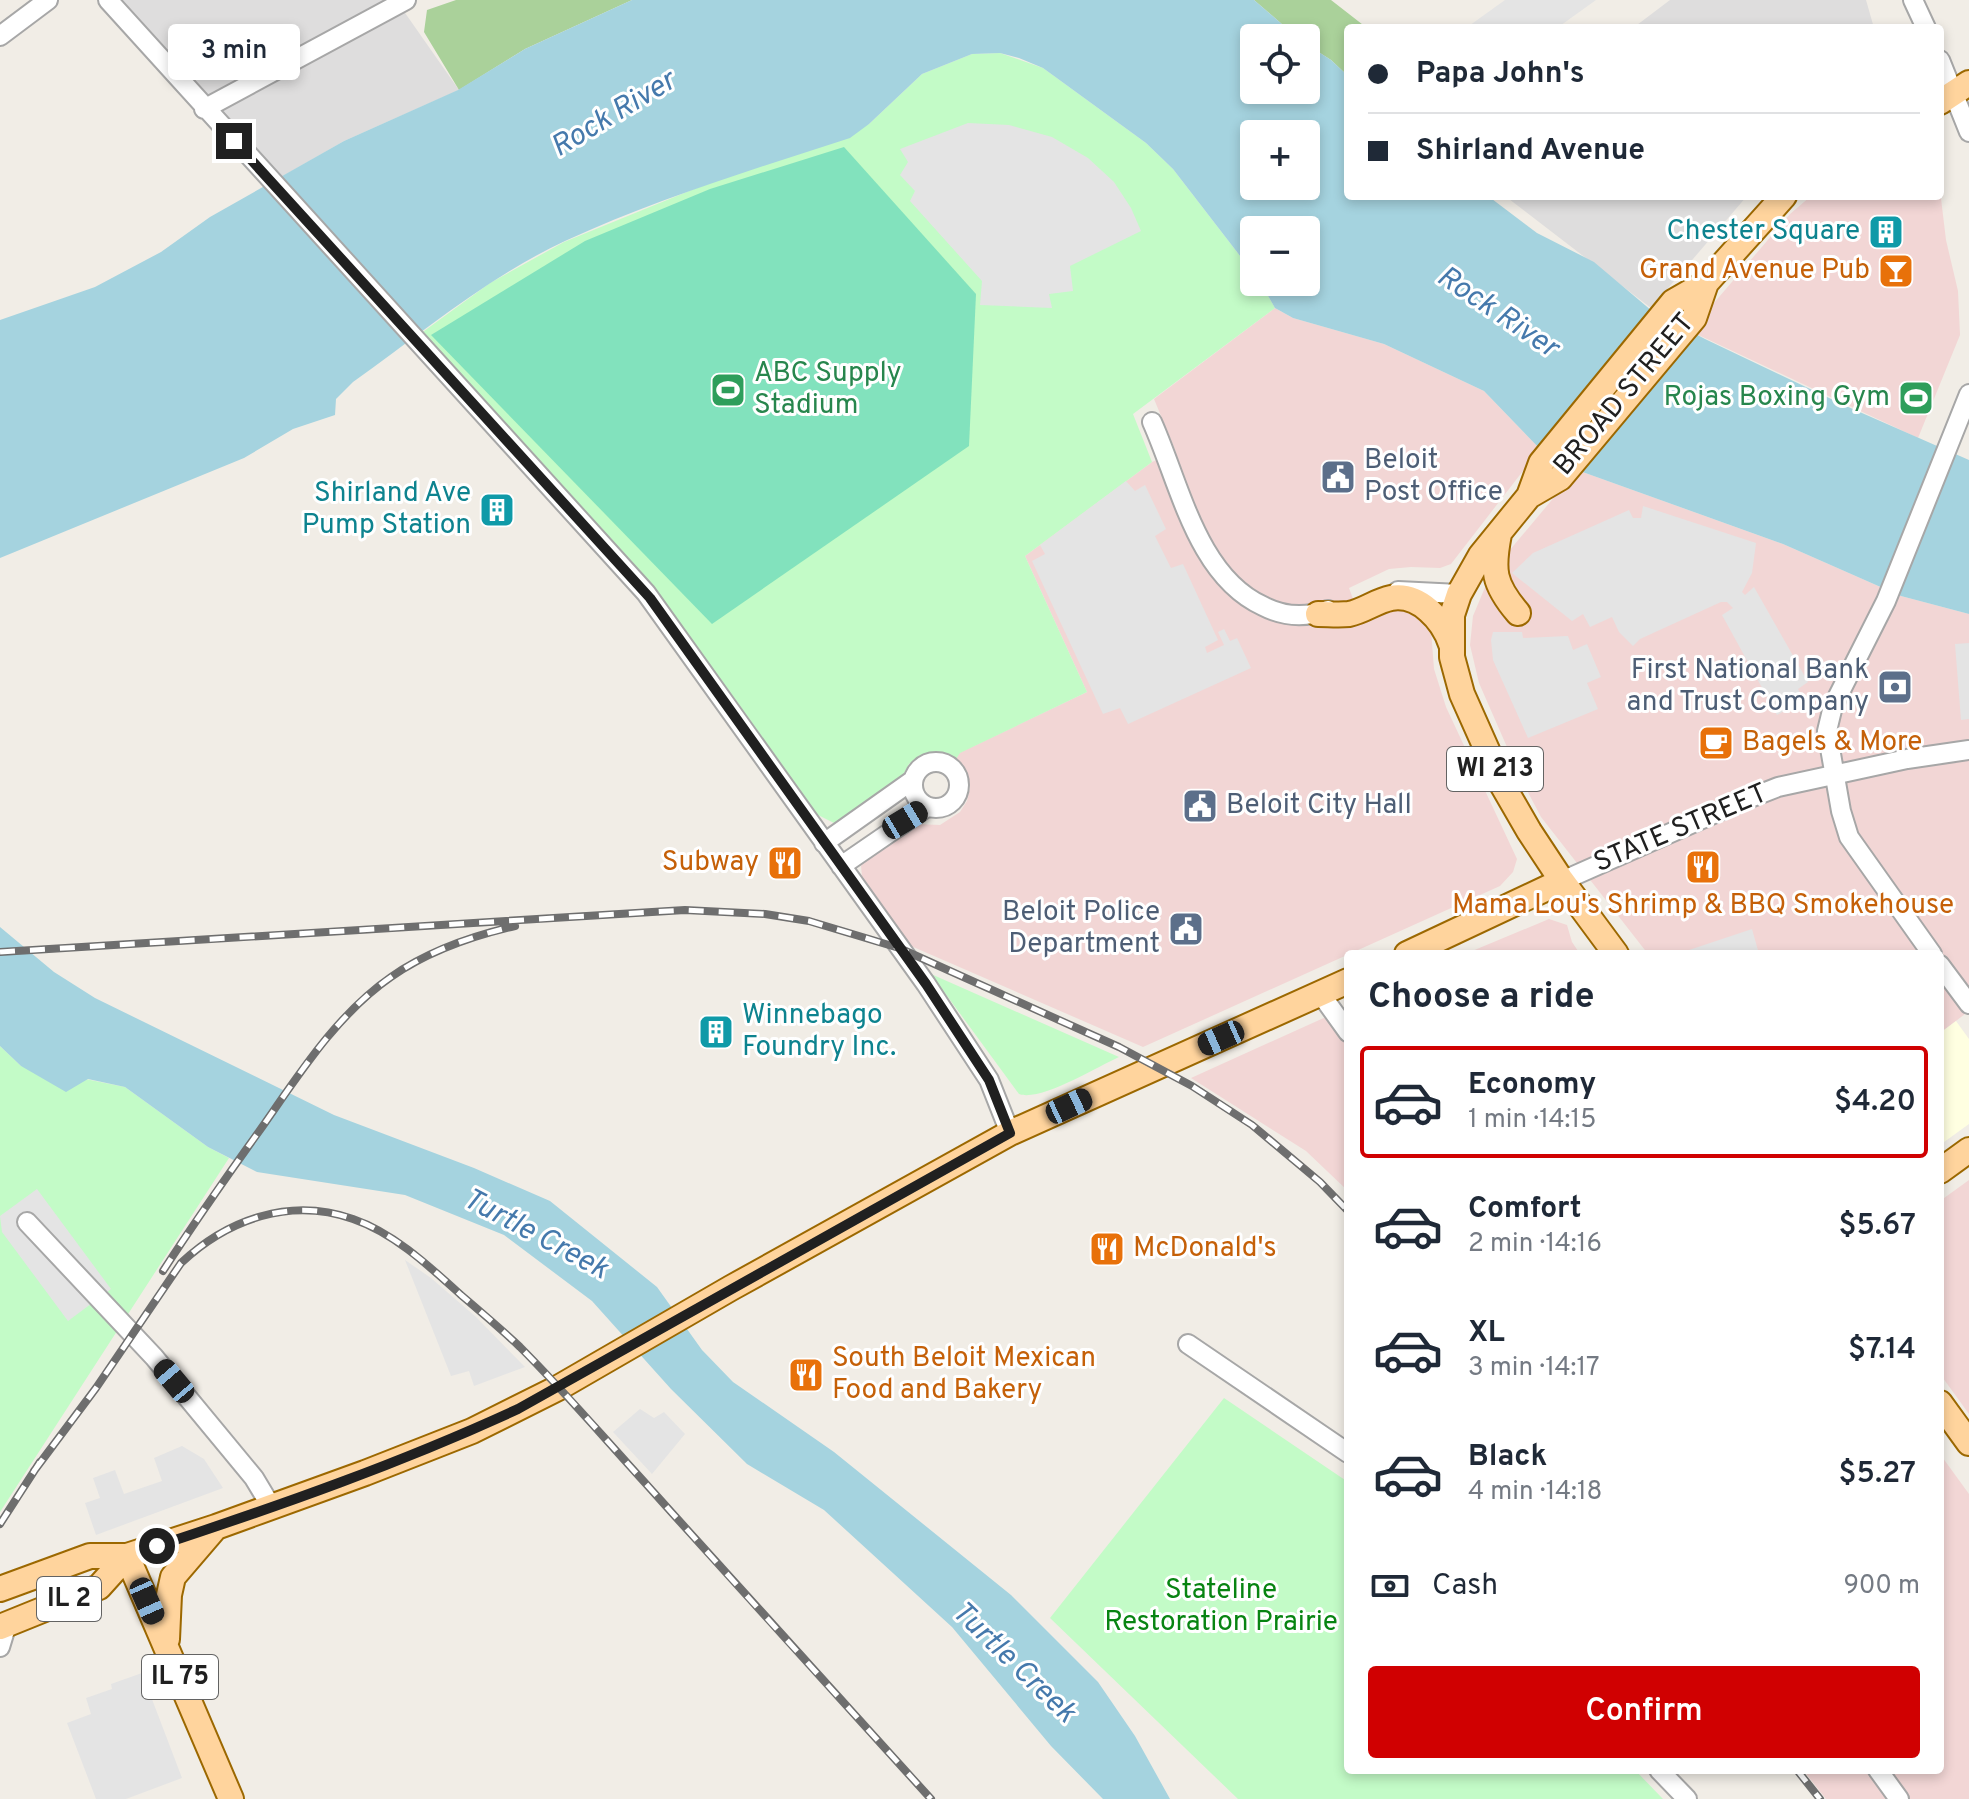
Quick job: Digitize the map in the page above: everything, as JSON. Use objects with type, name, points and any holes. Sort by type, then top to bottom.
[{"type":"main road","name":"WI 213","points":[[1706,283],[1780,200]]},
{"type":"main road","name":"BROAD STREET","points":[[1550,471],[1673,302],[1706,283]]},
{"type":"main road","name":"BROAD STREET","points":[[1613,950],[1562,881],[1503,786],[1462,694],[1451,646],[1452,615],[1459,594],[1481,555],[1500,530],[1550,471],[1694,318],[1706,283]]},
{"type":"main road","points":[[1500,530],[1495,575],[1501,590],[1518,613]]},
{"type":"main road","points":[[1309,615],[1350,614],[1391,598],[1408,599],[1423,606],[1435,617],[1446,631],[1451,646]]},
{"type":"main road","name":"STATE STREET","points":[[1415,950],[1562,881]]},
{"type":"main road","points":[[1010,1133],[1344,983]]},
{"type":"main road","name":"IL 2","points":[[0,1589],[90,1556],[127,1556],[216,1527],[472,1431],[558,1388],[920,1181],[1010,1133]]},
{"type":"main road","points":[[1944,1168],[1969,1150]]},
{"type":"main road","points":[[1944,1409],[1969,1443]]},
{"type":"main road","points":[[167,1646],[169,1595],[173,1577],[216,1527]]},
{"type":"main road","name":"IL 2","points":[[2,1633],[99,1587],[127,1556]]},
{"type":"main road","name":"IL 75","points":[[127,1556],[231,1799]]},
{"type":"street","points":[[0,36],[48,0]]},
{"type":"street","points":[[108,0],[646,593],[926,984],[989,1080],[1010,1133]]},
{"type":"street","points":[[204,109],[406,0]]},
{"type":"street","points":[[1913,0],[1924,24]]},
{"type":"street","points":[[1944,69],[1969,132]]},
{"type":"street","points":[[1929,950],[1853,845],[1841,811],[1827,731],[1833,706],[1886,601],[1969,394]]},
{"type":"street","points":[[1152,422],[1205,551],[1227,582],[1245,598],[1276,613],[1309,615],[1371,595],[1406,589],[1459,594]]},
{"type":"street","name":"STATE STREET","points":[[1562,881],[1778,787],[1931,754],[1969,750]]},
{"type":"street","points":[[841,866],[927,807],[942,808],[955,800],[960,786],[955,772],[944,762],[928,762],[916,772],[913,780],[915,796],[927,807]]},
{"type":"street","points":[[824,843],[913,780]]},
{"type":"street","points":[[1944,970],[1969,1004]]},
{"type":"street","points":[[1320,993],[1344,1026]]},
{"type":"street","points":[[27,1222],[154,1357],[254,1478],[272,1508]]},
{"type":"street","points":[[1188,1344],[1344,1450]]},
{"type":"street","points":[[1663,1774],[1687,1799]]},
{"type":"street","points":[[1881,1774],[1899,1799]]},
{"type":"shaded area","points":[[120,0],[396,0],[459,90],[344,141],[276,180]]},
{"type":"shaded area","points":[[1505,0],[1596,0],[1563,24],[1472,24]]},
{"type":"shaded area","points":[[1670,0],[1866,0],[1873,24],[1638,24]]},
{"type":"shaded area","points":[[968,123],[1009,125],[1052,137],[1088,158],[1114,182],[1141,231],[1070,266],[1073,291],[1049,294],[1052,308],[980,305],[982,281],[910,201],[915,191],[900,175],[908,162],[900,149]]},
{"type":"shaded area","points":[[1510,200],[1744,200],[1651,308]]},
{"type":"shaded area","points":[[1806,200],[1941,200],[1946,240],[1958,291],[1960,335],[1918,438],[1690,331],[1790,214]]},
{"type":"shaded area","points":[[1275,308],[1293,318],[1384,344],[1484,391],[1540,449],[1451,564],[1440,568],[1389,569],[1349,588],[1360,618],[1384,607],[1414,608],[1431,630],[1434,669],[1446,707],[1517,859],[1513,872],[1500,886],[1358,950],[1344,950],[1344,956],[1143,1047],[911,946],[862,876],[861,866],[869,856],[916,824],[940,825],[960,812],[970,788],[965,769],[956,759],[959,753],[1087,692],[1025,556],[1152,462],[1176,452],[1154,399]]},
{"type":"shaded area","points":[[1577,470],[1783,544],[1901,596],[1969,614],[1969,1011],[1944,1030],[1944,950],[1645,950],[1541,817],[1479,683],[1470,645],[1473,616],[1486,585],[1509,551]]},
{"type":"shaded area","points":[[1126,481],[1135,491],[1145,485],[1166,529],[1155,536],[1171,568],[1183,564],[1218,640],[1205,647],[1207,653],[1224,645],[1218,632],[1224,629],[1230,641],[1237,638],[1251,668],[1128,724],[1120,708],[1103,714],[1032,561],[1045,554],[1040,545]]},
{"type":"shaded area","points":[[1643,506],[1756,543],[1752,573],[1742,592],[1745,595],[1754,587],[1808,682],[1798,689],[1804,700],[1777,715],[1722,615],[1733,608],[1727,602],[1640,639],[1633,646],[1619,632],[1612,617],[1590,627],[1583,614],[1572,621],[1512,573],[1533,553],[1629,510],[1633,518],[1641,518]]},
{"type":"shaded area","points":[[1493,632],[1522,632],[1523,638],[1568,636],[1573,650],[1587,644],[1601,677],[1587,683],[1598,709],[1528,738],[1493,660]]},
{"type":"shaded area","points":[[1969,643],[1969,719],[1961,720],[1955,644]]},
{"type":"shaded area","points":[[1549,919],[1567,925],[1577,950],[1475,950]]},
{"type":"shaded area","points":[[1752,929],[1758,950],[1689,950]]},
{"type":"shaded area","points":[[1344,1009],[1344,1187],[1306,1151],[1191,1078]]},
{"type":"shaded area","points":[[1956,1021],[1969,1039],[1969,1124],[1944,1142],[1944,1030]]},
{"type":"shaded area","points":[[1969,1180],[1969,1414],[1944,1380],[1944,1198]]},
{"type":"shaded area","points":[[37,1189],[111,1289],[68,1321],[2,1232],[0,1216]]},
{"type":"shaded area","points":[[405,1260],[476,1317],[525,1367],[474,1386],[469,1371],[451,1376]]},
{"type":"shaded area","points":[[640,1409],[654,1418],[664,1412],[685,1434],[652,1474],[613,1432]]},
{"type":"shaded area","points":[[182,1446],[204,1459],[223,1488],[96,1535],[85,1503],[100,1498],[93,1478],[115,1470],[124,1494],[162,1481],[154,1458]]},
{"type":"shaded area","points":[[1944,1460],[1969,1494],[1969,1799],[1826,1799],[1806,1774],[1944,1774]]},
{"type":"shaded area","points":[[142,1673],[182,1778],[126,1799],[96,1799],[67,1723],[91,1714],[86,1698],[112,1689],[111,1684]]},
{"type":"green space","points":[[456,0],[632,0],[525,49],[459,90],[424,32],[427,10]]},
{"type":"green space","points":[[1254,0],[1331,0],[1362,24],[1344,24],[1344,72],[1320,53],[1320,24],[1282,24]]},
{"type":"green space","points":[[1000,53],[1043,68],[1146,143],[1173,169],[1240,256],[1240,296],[1268,296],[1275,308],[1133,414],[1152,462],[1025,556],[1087,692],[960,753],[956,759],[939,752],[920,755],[909,764],[901,779],[836,824],[818,815],[641,573],[420,334],[490,283],[564,242],[694,189],[869,124],[922,74],[972,54]]},
{"type":"green space","name":"ABC Supply Stadium","points":[[844,147],[976,294],[969,446],[712,624],[431,335],[585,241],[710,189]]},
{"type":"green space","points":[[931,974],[1119,1057],[1054,1088],[1040,1093],[1019,1094]]},
{"type":"green space","points":[[0,1046],[21,1066],[125,1087],[208,1147],[229,1158],[0,1512]]},
{"type":"green space","name":"Stateline Restoration Prairie","points":[[1224,1398],[1344,1479],[1344,1774],[1639,1774],[1663,1799],[1238,1799],[1050,1618]]},
{"type":"water","name":"Rock River","points":[[632,0],[1254,0],[1282,24],[1240,24],[1240,104],[1320,104],[1320,53],[1331,60],[1344,72],[1344,200],[1493,200],[1537,233],[1594,262],[1652,311],[1846,406],[1969,460],[1969,614],[1901,596],[1783,544],[1577,470],[1540,449],[1484,391],[1384,344],[1293,318],[1275,308],[1268,296],[1320,296],[1320,216],[1240,216],[1240,256],[1173,169],[1146,143],[1043,68],[1000,53],[972,54],[922,74],[850,138],[670,198],[537,255],[482,289],[353,382],[336,399],[335,415],[293,429],[244,458],[0,558],[0,320],[95,287],[161,252],[210,217],[344,141],[458,90],[525,49]]},
{"type":"water","name":"Turtle Creek","points":[[0,927],[54,972],[95,998],[334,1115],[474,1168],[550,1201],[657,1287],[702,1350],[733,1382],[834,1452],[1011,1595],[1098,1682],[1135,1736],[1170,1799],[1103,1799],[1051,1746],[952,1627],[824,1510],[747,1464],[671,1389],[592,1301],[504,1235],[405,1195],[257,1172],[208,1147],[125,1087],[88,1079],[66,1092],[21,1066],[0,1046]]},
{"type":"railway","points":[[0,952],[685,910],[765,914],[809,921],[899,948],[1119,1047],[1192,1086],[1252,1125],[1320,1182],[1344,1207]]},
{"type":"railway","points":[[163,1271],[304,1068],[353,1009],[391,977],[420,959],[467,940],[515,926]]},
{"type":"railway","points":[[34,1471],[96,1388],[181,1263],[199,1248],[219,1234],[261,1216],[306,1210],[353,1219],[383,1233],[410,1251],[520,1347],[931,1799]]},
{"type":"railway","points":[[0,1524],[40,1462]]},
{"type":"railway","points":[[1800,1774],[1820,1799]]},
{"type":"place","name":"Chester Square","points":[[1886,232]]},
{"type":"place","name":"Grand Avenue Pub","points":[[1896,271]]},
{"type":"place","name":"ABC Supply Stadium","points":[[728,390]]},
{"type":"place","name":"Rojas Boxing Gym","points":[[1916,398]]},
{"type":"place","name":"Beloit Post Office","points":[[1338,477]]},
{"type":"place","name":"Shirland Ave Pump Station","points":[[497,510]]},
{"type":"place","name":"First National Bank and Trust Company","points":[[1895,687]]},
{"type":"place","name":"Bagels & More","points":[[1716,743]]},
{"type":"place","name":"Beloit City Hall","points":[[1200,806]]},
{"type":"place","name":"Subway","points":[[785,863]]},
{"type":"place","name":"Mama Lou's Shrimp & BBQ Smokehouse","points":[[1703,867]]},
{"type":"place","name":"Beloit Police Department","points":[[1186,929]]},
{"type":"place","name":"Winnebago Foundry Inc.","points":[[716,1032]]},
{"type":"place","name":"McDonald's","points":[[1107,1249]]},
{"type":"place","name":"South Beloit Mexican Food and Bakery","points":[[806,1375]]},
{"type":"route","points":[[157,1546],[365,1473],[472,1431],[518,1409],[1010,1133],[989,1080],[926,984],[650,598],[234,141]]}]
